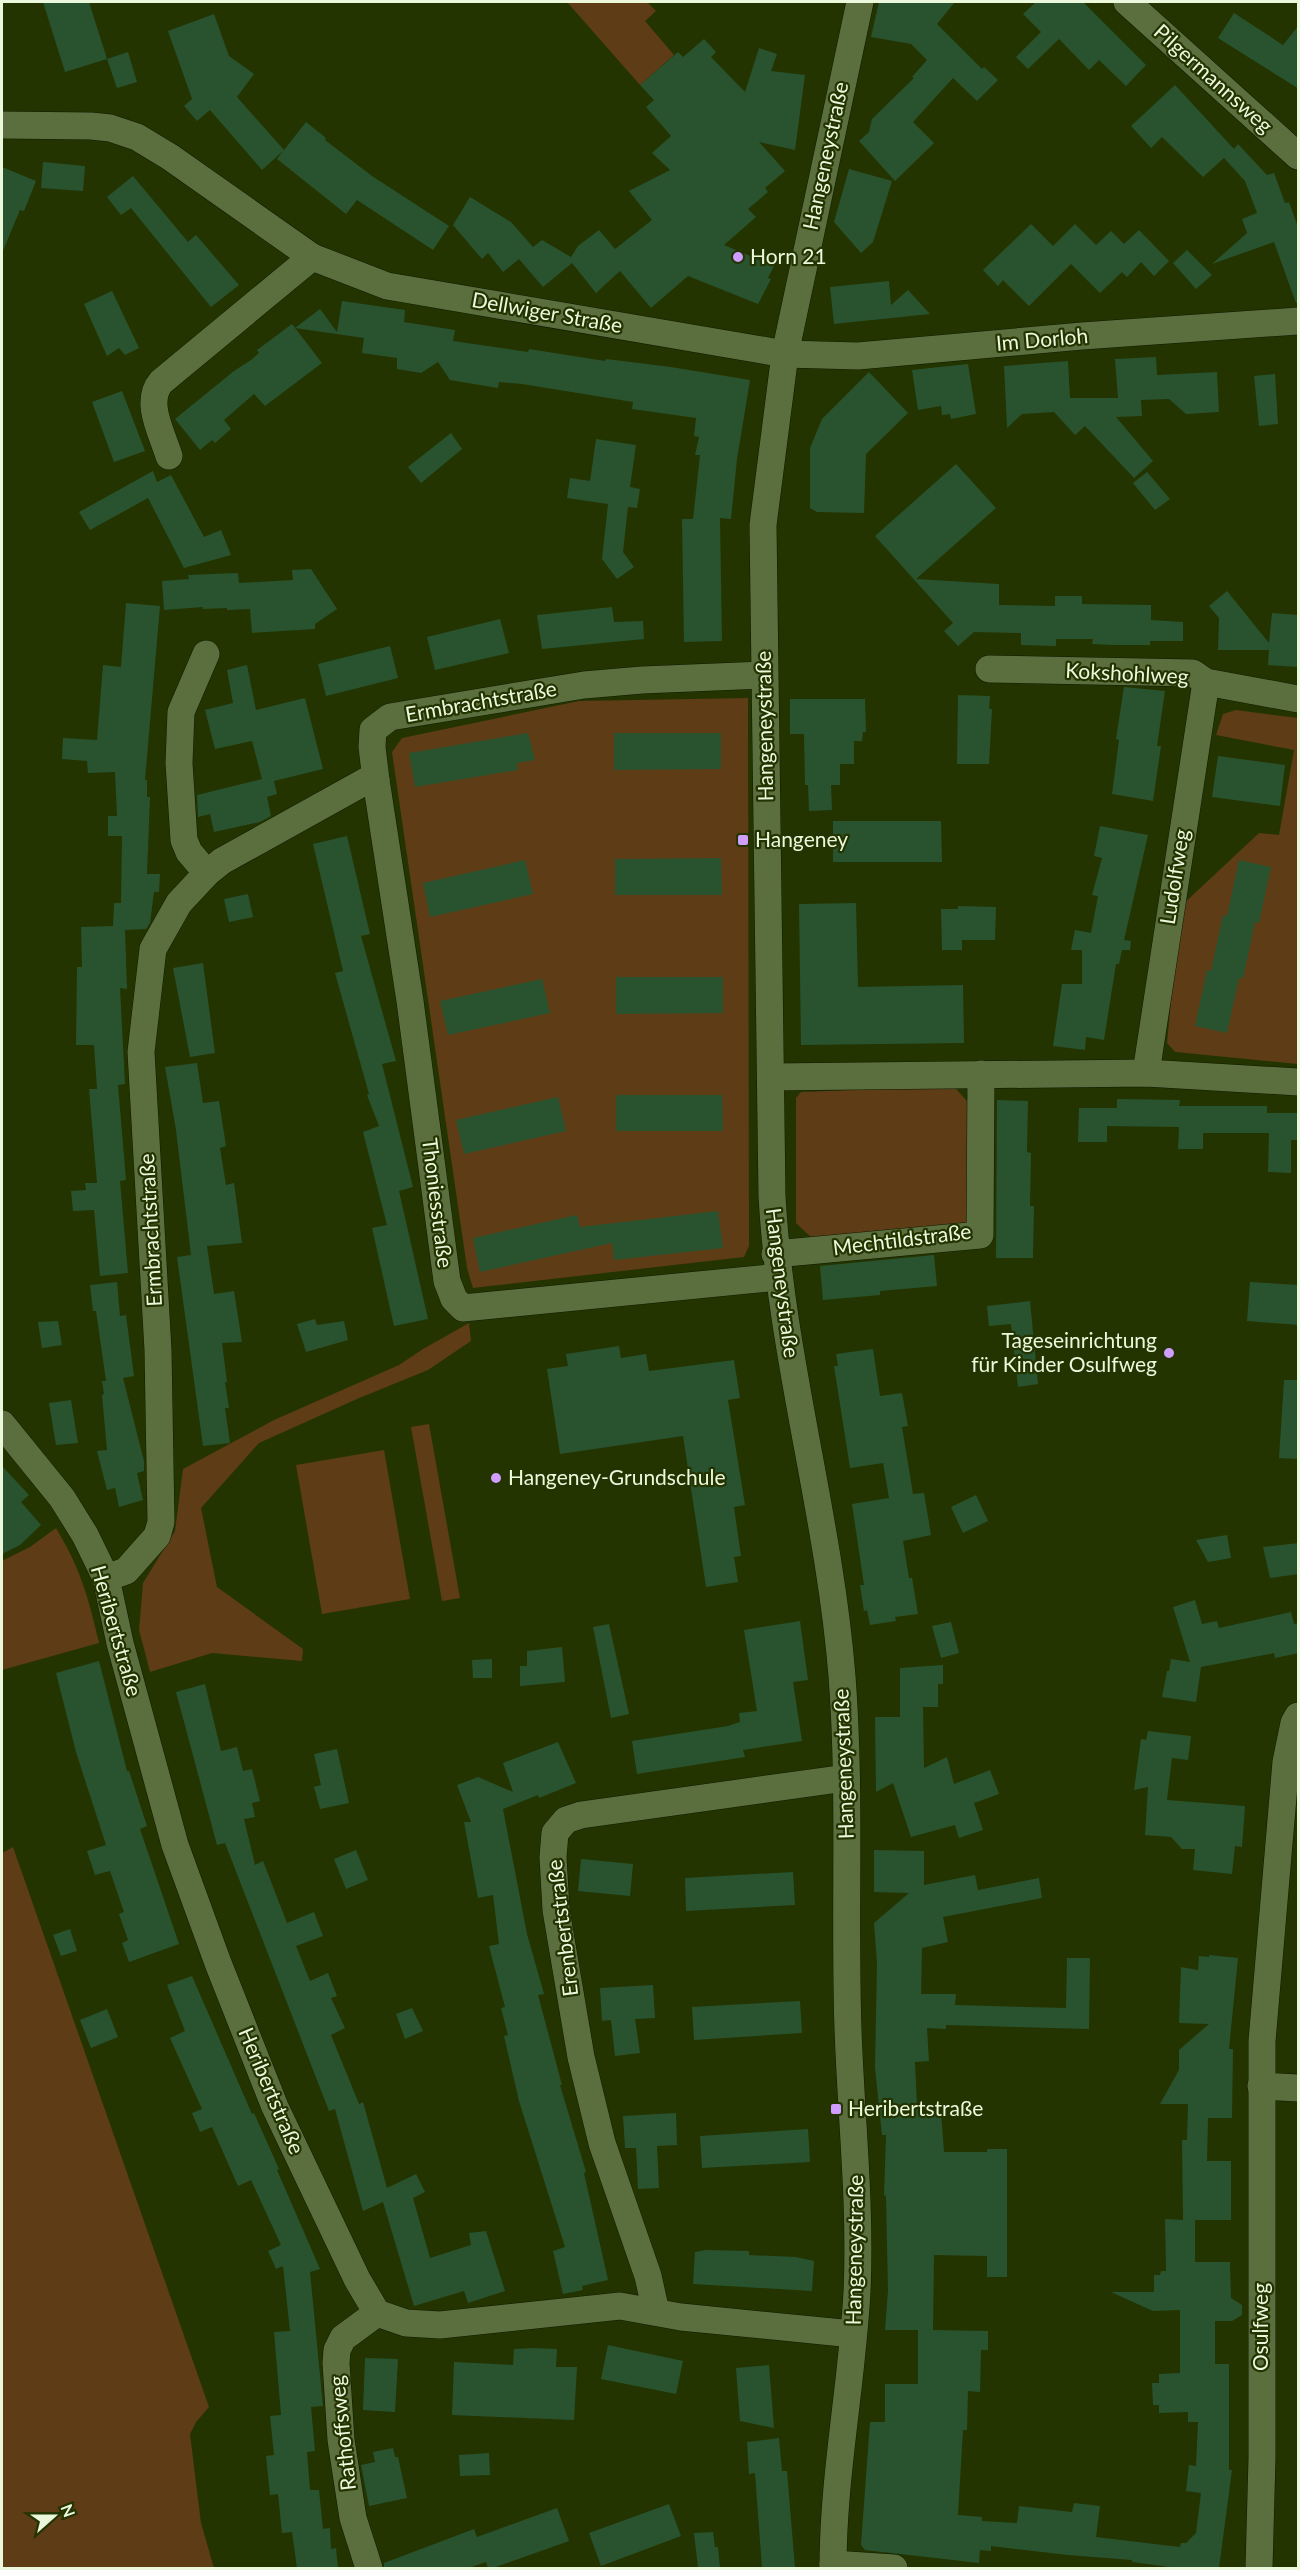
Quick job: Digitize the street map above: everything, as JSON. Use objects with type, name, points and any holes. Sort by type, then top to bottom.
[{"type":"street","name":"Hangeneystraße","points":[[833,2566],[853,2334],[859,2204],[848,2030],[846,1778],[842,1676],[832,1592],[777,1265],[772,1196],[763,525],[785,354],[860,2]]},
{"type":"street","name":"Pilgermannsweg","points":[[1127,2],[1299,156]]},
{"type":"street","name":"Dellwiger Straße","points":[[2,125],[91,126],[110,128],[136,137],[170,157],[312,257],[387,286],[785,354]]},
{"type":"street","points":[[169,456],[152,401],[154,391],[161,382],[312,257]]},
{"type":"street","name":"Im Dorloh","points":[[785,354],[858,356],[1082,336],[1299,321]]},
{"type":"street","points":[[206,654],[181,712],[179,763],[184,840],[189,852],[207,873]]},
{"type":"street","name":"Kokshohlweg","points":[[989,669],[1193,673],[1206,682],[1299,699]]},
{"type":"street","name":"Ermbrachtstraße","points":[[106,1578],[126,1570],[158,1536],[161,1522],[157,1339],[141,1052],[153,949],[179,903],[207,873],[227,858],[366,781],[376,780],[372,747],[373,730],[390,717],[584,685],[764,675]]},
{"type":"street","name":"Ludolfweg","points":[[1146,1073],[1206,682]]},
{"type":"street","name":"Thoniesstraße","points":[[376,780],[410,1000],[447,1281],[454,1299],[464,1308],[777,1265]]},
{"type":"street","points":[[771,1077],[1146,1073],[1299,1082]]},
{"type":"street","name":"Mechtildstraße","points":[[777,1265],[980,1235],[981,1074]]},
{"type":"street","name":"Heribertstraße","points":[[2,1424],[62,1498],[85,1535],[106,1578],[120,1643],[175,1845],[218,1963],[275,2107],[357,2279],[377,2313]]},
{"type":"street","name":"Osulfweg","points":[[1259,2568],[1262,2458],[1262,2041],[1286,1762],[1294,1723],[1299,1716]]},
{"type":"street","name":"Erenbertstraße","points":[[656,2312],[648,2276],[602,2143],[581,2057],[556,1910],[553,1857],[555,1833],[566,1820],[581,1815],[846,1778]]},
{"type":"street","points":[[1261,2086],[1299,2088]]},
{"type":"street","points":[[377,2313],[406,2323],[440,2325],[620,2306],[681,2317],[853,2334]]},
{"type":"street","name":"Rathoffsweg","points":[[369,2568],[353,2518],[341,2440],[336,2362],[337,2350],[343,2338],[377,2313]]},
{"type":"street","points":[[833,2566],[894,2568]]},
{"type":"shaded area","points":[[567,2],[647,2],[656,11],[645,21],[674,55],[640,85]]},
{"type":"shaded area","points":[[748,698],[749,1246],[744,1257],[473,1288],[467,1268],[392,752],[402,738],[579,701]]},
{"type":"shaded area","points":[[1236,710],[1298,718],[1298,1064],[1175,1052],[1167,1043],[1180,907],[1259,833],[1279,835],[1294,750],[1216,735],[1223,714]]},
{"type":"shaded area","points":[[951,1086],[974,1109],[973,1221],[960,1230],[816,1242],[796,1223],[796,1098],[801,1092]]},
{"type":"shaded area","points":[[469,1323],[471,1341],[428,1370],[259,1443],[201,1508],[217,1587],[303,1649],[302,1661],[212,1653],[150,1672],[139,1630],[143,1583],[175,1531],[183,1469],[274,1420],[399,1365]]},
{"type":"shaded area","points":[[429,1424],[460,1598],[442,1601],[411,1427]]},
{"type":"shaded area","points":[[384,1450],[410,1599],[322,1614],[296,1465]]},
{"type":"shaded area","points":[[56,1528],[72,1557],[83,1584],[99,1643],[2,1670],[2,1561],[30,1547]]},
{"type":"shaded area","points":[[13,1847],[209,2407],[196,2422],[190,2434],[201,2523],[214,2568],[2,2568],[2,1853]]},
{"type":"building","points":[[43,2],[89,2],[107,59],[65,72]]},
{"type":"building","points":[[879,2],[955,2],[937,24],[982,69],[984,67],[998,80],[977,101],[953,78],[913,122],[934,143],[895,181],[859,141],[869,132],[872,119],[914,78],[912,77],[927,60],[911,44],[871,37]]},
{"type":"building","points":[[1036,2],[1083,2],[1146,65],[1126,86],[1099,60],[1089,70],[1059,39],[1028,69],[1016,57],[1041,32],[1023,14]]},
{"type":"building","points":[[1234,13],[1283,45],[1299,25],[1299,89],[1218,38]]},
{"type":"building","points":[[214,14],[229,56],[254,74],[237,97],[284,150],[306,122],[326,138],[325,140],[372,176],[449,226],[433,250],[357,200],[346,214],[277,159],[283,151],[262,170],[210,110],[197,121],[184,106],[192,99],[168,31]]},
{"type":"building","points":[[704,39],[716,52],[711,57],[745,92],[759,48],[777,54],[771,71],[805,75],[795,150],[759,142],[785,171],[765,188],[768,192],[748,209],[756,217],[724,245],[774,266],[768,278],[771,279],[758,304],[688,276],[651,308],[620,271],[596,293],[572,263],[543,287],[519,259],[503,272],[488,253],[482,259],[453,225],[470,197],[511,222],[533,247],[542,240],[571,257],[578,246],[599,230],[615,249],[652,220],[629,191],[670,170],[652,153],[671,136],[646,107],[654,100],[640,85],[678,52],[683,57]]},
{"type":"building","points":[[128,52],[137,82],[117,88],[107,59]]},
{"type":"building","points":[[1175,85],[1234,149],[1238,144],[1267,175],[1274,173],[1285,203],[1289,202],[1299,230],[1299,303],[1296,303],[1274,242],[1212,264],[1247,233],[1242,219],[1257,213],[1245,181],[1224,158],[1203,177],[1162,137],[1151,148],[1131,126]]},
{"type":"building","points":[[43,162],[85,166],[83,191],[41,188]]},
{"type":"building","points":[[2,167],[36,181],[24,211],[20,210],[2,253]]},
{"type":"building","points":[[849,169],[892,181],[873,242],[861,253],[834,222]]},
{"type":"building","points":[[133,176],[188,242],[196,235],[239,285],[211,307],[131,208],[121,215],[107,197]]},
{"type":"building","points":[[1031,224],[1053,246],[1075,224],[1096,245],[1111,231],[1124,244],[1139,230],[1169,261],[1154,276],[1141,262],[1127,277],[1122,272],[1100,293],[1071,264],[1029,306],[1003,280],[998,286],[983,270]]},
{"type":"building","points":[[1187,250],[1212,275],[1196,289],[1173,263]]},
{"type":"building","points":[[889,281],[891,305],[908,290],[930,314],[834,324],[830,287]]},
{"type":"building","points":[[112,291],[139,348],[125,355],[119,348],[107,356],[84,304]]},
{"type":"building","points":[[342,301],[405,310],[404,322],[455,330],[453,341],[528,352],[529,349],[605,361],[606,359],[671,367],[750,380],[737,459],[731,519],[720,518],[722,641],[684,642],[682,519],[693,519],[700,455],[695,455],[699,437],[694,436],[696,418],[632,409],[633,402],[522,384],[499,382],[498,388],[450,380],[438,362],[421,373],[397,369],[397,358],[362,353],[364,338],[295,328],[320,309],[337,332]]},
{"type":"building","points":[[292,324],[322,363],[265,406],[254,394],[224,420],[231,429],[215,443],[212,440],[200,450],[175,419],[251,360],[259,353],[257,350]]},
{"type":"building","points":[[1156,357],[1157,375],[1217,372],[1219,412],[1186,414],[1169,399],[1141,400],[1142,416],[1116,417],[1153,461],[1134,478],[1085,426],[1075,435],[1054,412],[1022,414],[1007,428],[1004,366],[1068,361],[1070,398],[1118,398],[1115,359]]},
{"type":"building","points":[[968,364],[976,414],[951,419],[950,414],[942,415],[941,406],[918,410],[912,370]]},
{"type":"building","points":[[869,372],[908,413],[866,454],[864,513],[817,512],[810,508],[810,448],[822,419]]},
{"type":"building","points":[[1275,374],[1278,424],[1259,426],[1254,376]]},
{"type":"building","points":[[122,391],[145,451],[114,462],[92,402]]},
{"type":"building","points":[[451,433],[462,449],[421,483],[408,467]]},
{"type":"building","points":[[596,439],[636,445],[630,487],[640,489],[637,508],[628,507],[623,552],[634,567],[617,579],[602,559],[608,504],[567,498],[570,478],[590,481]]},
{"type":"building","points":[[956,464],[996,508],[916,579],[999,584],[999,605],[1055,606],[1055,596],[1082,596],[1082,604],[1151,605],[1151,620],[1183,622],[1183,641],[1150,641],[1150,645],[1112,645],[1092,644],[1093,639],[1056,639],[1056,646],[1021,645],[1021,633],[974,632],[958,646],[944,631],[953,623],[875,536]]},
{"type":"building","points":[[153,471],[157,482],[171,475],[204,537],[221,530],[231,555],[184,568],[148,498],[90,530],[79,512]]},
{"type":"building","points":[[1147,472],[1170,499],[1155,510],[1133,483]]},
{"type":"building","points":[[311,569],[337,609],[315,624],[315,629],[252,633],[250,609],[203,609],[203,607],[164,610],[162,581],[189,579],[188,575],[238,573],[239,583],[293,580],[292,570]]},
{"type":"building","points":[[1227,591],[1269,643],[1272,613],[1299,615],[1299,667],[1268,665],[1269,650],[1218,650],[1219,618],[1209,606]]},
{"type":"building","points":[[126,603],[160,606],[145,780],[147,780],[147,797],[150,797],[147,874],[160,874],[159,892],[154,892],[150,923],[146,929],[125,930],[127,989],[120,988],[125,1084],[118,1085],[126,1180],[120,1181],[128,1273],[100,1276],[94,1210],[73,1211],[71,1191],[86,1190],[85,1183],[97,1183],[89,1089],[97,1089],[94,1045],[76,1045],[77,967],[82,967],[81,927],[113,926],[114,903],[121,903],[122,836],[108,836],[108,816],[117,816],[115,772],[88,773],[87,761],[62,759],[63,738],[97,740],[103,665],[121,667]]},
{"type":"building","points":[[612,607],[614,622],[643,621],[644,639],[542,649],[537,615]]},
{"type":"building","points":[[500,619],[509,653],[435,670],[427,637]]},
{"type":"building","points":[[390,646],[398,678],[326,696],[318,664]]},
{"type":"building","points":[[247,665],[256,710],[305,698],[323,769],[274,781],[277,794],[267,797],[271,816],[260,822],[214,832],[210,814],[198,817],[197,795],[262,779],[252,741],[215,749],[205,710],[233,703],[227,670]]},
{"type":"building","points":[[1124,687],[1165,691],[1157,746],[1161,746],[1153,801],[1112,794],[1119,740],[1116,739]]},
{"type":"building","points":[[958,695],[990,696],[989,709],[992,709],[989,764],[957,764]]},
{"type":"building","points":[[790,699],[865,699],[866,732],[863,732],[862,741],[854,741],[854,764],[840,764],[840,785],[831,785],[832,810],[809,811],[808,785],[805,785],[804,734],[790,734]]},
{"type":"building","points":[[528,733],[535,760],[517,763],[518,770],[415,787],[409,753]]},
{"type":"building","points":[[614,733],[721,733],[721,769],[614,770]]},
{"type":"building","points":[[1218,756],[1285,765],[1280,806],[1212,797]]},
{"type":"building","points":[[833,821],[941,821],[942,862],[833,862]]},
{"type":"building","points":[[1100,826],[1148,835],[1124,940],[1131,941],[1130,950],[1122,950],[1119,964],[1116,964],[1104,1040],[1086,1037],[1085,1050],[1053,1046],[1062,984],[1082,984],[1082,950],[1071,950],[1075,930],[1091,933],[1098,896],[1092,895],[1102,858],[1094,856]]},
{"type":"building","points":[[347,836],[370,934],[361,936],[396,1061],[382,1064],[413,1187],[399,1191],[428,1319],[394,1326],[372,1228],[387,1225],[363,1132],[379,1126],[367,1095],[369,1094],[335,973],[343,971],[313,844]]},
{"type":"building","points":[[721,858],[722,895],[615,895],[615,859]]},
{"type":"building","points":[[525,860],[533,894],[430,917],[423,883]]},
{"type":"building","points":[[1239,860],[1271,867],[1259,923],[1255,922],[1243,978],[1239,978],[1227,1033],[1195,1026],[1207,970],[1211,971],[1223,915],[1227,916]]},
{"type":"building","points":[[248,894],[253,917],[229,922],[224,899]]},
{"type":"building","points":[[856,903],[858,987],[963,985],[964,1043],[801,1045],[799,904]]},
{"type":"building","points":[[958,906],[996,907],[995,940],[962,940],[962,950],[942,950],[941,909],[958,909]]},
{"type":"building","points":[[203,963],[215,1053],[190,1057],[173,968]]},
{"type":"building","points":[[616,977],[723,977],[723,1013],[616,1014]]},
{"type":"building","points":[[542,979],[550,1013],[448,1035],[440,1001]]},
{"type":"building","points":[[197,1063],[203,1103],[219,1101],[226,1146],[220,1148],[226,1185],[234,1183],[242,1243],[207,1246],[214,1294],[234,1291],[242,1342],[222,1343],[229,1408],[225,1408],[230,1443],[203,1446],[177,1257],[191,1255],[176,1130],[165,1067]]},
{"type":"building","points":[[616,1095],[722,1095],[723,1131],[616,1131]]},
{"type":"building","points":[[558,1097],[566,1131],[464,1154],[456,1120]]},
{"type":"building","points":[[1117,1099],[1180,1100],[1179,1106],[1267,1106],[1267,1113],[1299,1113],[1299,1140],[1291,1140],[1291,1173],[1268,1172],[1269,1133],[1203,1133],[1203,1149],[1178,1149],[1179,1127],[1107,1126],[1107,1142],[1078,1142],[1079,1108],[1117,1108]]},
{"type":"building","points":[[997,1100],[1028,1101],[1027,1152],[1031,1153],[1030,1206],[1034,1206],[1033,1258],[996,1258]]},
{"type":"building","points":[[718,1211],[723,1248],[614,1260],[612,1243],[480,1272],[473,1238],[577,1215],[580,1227]]},
{"type":"building","points":[[934,1255],[937,1286],[880,1291],[880,1295],[823,1300],[820,1266]]},
{"type":"building","points":[[117,1282],[120,1316],[126,1315],[134,1376],[123,1378],[144,1461],[144,1471],[137,1473],[143,1500],[119,1507],[115,1488],[107,1490],[97,1451],[107,1450],[102,1395],[104,1394],[102,1381],[106,1381],[90,1285]]},
{"type":"building","points":[[1250,1282],[1299,1285],[1299,1325],[1247,1321]]},
{"type":"building","points":[[1030,1301],[1038,1384],[1018,1387],[1011,1324],[989,1326],[987,1306]]},
{"type":"building","points":[[315,1319],[317,1325],[344,1321],[348,1340],[306,1352],[297,1324]]},
{"type":"building","points":[[58,1321],[62,1345],[42,1348],[38,1322]]},
{"type":"building","points":[[619,1346],[621,1358],[646,1354],[649,1371],[734,1360],[740,1398],[728,1400],[745,1505],[734,1507],[741,1556],[734,1557],[738,1582],[706,1587],[683,1436],[560,1454],[547,1369],[568,1366],[566,1354]]},
{"type":"building","points":[[873,1349],[880,1396],[902,1393],[908,1426],[902,1427],[913,1494],[924,1493],[931,1535],[903,1541],[918,1614],[895,1617],[896,1621],[870,1625],[867,1610],[864,1611],[860,1585],[864,1585],[852,1504],[889,1498],[883,1463],[850,1468],[834,1366],[838,1366],[836,1354]]},
{"type":"building","points":[[1284,1380],[1299,1380],[1299,1459],[1279,1458]]},
{"type":"building","points":[[71,1400],[78,1443],[56,1445],[49,1403]]},
{"type":"building","points":[[2,1466],[29,1495],[21,1502],[41,1525],[20,1545],[2,1554]]},
{"type":"building","points":[[976,1495],[988,1521],[963,1533],[951,1507]]},
{"type":"building","points":[[1227,1535],[1231,1558],[1208,1562],[1196,1540]]},
{"type":"building","points":[[1299,1543],[1299,1574],[1270,1578],[1263,1547]]},
{"type":"building","points":[[1195,1600],[1202,1624],[1217,1621],[1219,1628],[1291,1612],[1294,1624],[1299,1623],[1299,1653],[1275,1658],[1274,1653],[1201,1667],[1196,1702],[1162,1697],[1171,1659],[1190,1662],[1173,1607]]},
{"type":"building","points":[[800,1621],[808,1680],[793,1682],[802,1741],[743,1750],[745,1757],[637,1774],[632,1741],[728,1726],[740,1722],[739,1713],[757,1711],[744,1630]]},
{"type":"building","points":[[951,1622],[959,1653],[941,1658],[932,1626]]},
{"type":"building","points":[[609,1624],[629,1714],[611,1718],[593,1627]]},
{"type":"building","points":[[562,1647],[565,1682],[520,1686],[520,1666],[527,1666],[527,1651]]},
{"type":"building","points":[[492,1659],[492,1678],[473,1678],[472,1660]]},
{"type":"building","points":[[99,1661],[127,1771],[129,1771],[147,1826],[140,1829],[179,1944],[129,1962],[122,1943],[128,1940],[119,1914],[124,1912],[110,1871],[95,1875],[87,1851],[106,1845],[76,1752],[56,1673]]},
{"type":"building","points":[[943,1665],[943,1684],[938,1684],[938,1707],[923,1707],[924,1768],[947,1757],[954,1784],[990,1770],[999,1794],[974,1803],[983,1830],[959,1838],[955,1825],[911,1837],[893,1783],[876,1792],[875,1717],[900,1717],[900,1668]]},
{"type":"building","points":[[205,1684],[221,1751],[237,1747],[243,1771],[252,1769],[260,1801],[252,1803],[255,1817],[244,1819],[255,1865],[263,1861],[287,1923],[314,1912],[323,1936],[296,1946],[310,1981],[328,1973],[337,1996],[331,1998],[345,2028],[331,2035],[359,2104],[363,2102],[387,2188],[416,2174],[425,2192],[413,2198],[430,2258],[471,2245],[469,2233],[486,2231],[505,2291],[468,2303],[464,2291],[414,2306],[383,2202],[363,2211],[335,2109],[329,2111],[225,1843],[217,1845],[176,1692]]},
{"type":"building","points":[[1148,1731],[1191,1736],[1188,1760],[1172,1758],[1167,1800],[1245,1806],[1242,1847],[1235,1846],[1232,1874],[1193,1870],[1195,1849],[1182,1849],[1171,1837],[1145,1835],[1148,1787],[1134,1790],[1141,1739],[1146,1740]]},
{"type":"building","points":[[558,1742],[576,1783],[503,1809],[527,1934],[544,1994],[538,1995],[562,2085],[560,2085],[586,2172],[584,2173],[608,2280],[582,2286],[583,2290],[563,2294],[553,2251],[565,2247],[519,2101],[504,2036],[508,2035],[501,2008],[505,2007],[489,1946],[499,1944],[493,1895],[478,1898],[464,1822],[471,1822],[457,1785],[478,1777],[513,1792],[503,1763]]},
{"type":"building","points":[[337,1749],[349,1803],[320,1809],[314,1787],[321,1785],[314,1754]]},
{"type":"building","points":[[356,1850],[368,1880],[346,1889],[334,1859]]},
{"type":"building","points":[[874,1850],[924,1851],[924,1885],[975,1875],[978,1890],[1039,1878],[1042,1898],[943,1917],[948,1942],[922,1948],[921,1994],[956,1994],[955,2005],[1066,2008],[1067,1958],[1090,1958],[1089,2029],[946,2025],[946,2029],[927,2028],[929,2061],[915,2062],[917,2106],[923,2105],[924,2114],[941,2113],[944,2152],[987,2152],[987,2149],[1007,2149],[1007,2277],[987,2277],[987,2256],[934,2255],[933,2330],[988,2331],[988,2350],[981,2350],[980,2392],[968,2391],[967,2430],[963,2430],[958,2515],[982,2517],[982,2521],[1017,2523],[1019,2506],[1072,2512],[1074,2503],[1100,2506],[1096,2537],[1180,2547],[1181,2543],[1186,2543],[1196,2533],[1201,2493],[1186,2491],[1189,2465],[1196,2466],[1198,2422],[1188,2422],[1188,2412],[1159,2413],[1159,2405],[1153,2405],[1152,2383],[1159,2383],[1159,2374],[1180,2373],[1180,2310],[1153,2311],[1111,2292],[1154,2292],[1154,2275],[1160,2275],[1161,2271],[1166,2271],[1165,2219],[1183,2220],[1182,2140],[1187,2140],[1188,2104],[1160,2104],[1179,2070],[1179,2050],[1209,2024],[1179,2023],[1181,1967],[1198,1970],[1199,1956],[1238,1958],[1229,2049],[1233,2049],[1232,2118],[1208,2118],[1207,2161],[1231,2161],[1231,2220],[1195,2220],[1195,2262],[1230,2262],[1231,2298],[1242,2305],[1242,2315],[1232,2321],[1215,2321],[1215,2364],[1229,2364],[1229,2470],[1232,2470],[1219,2568],[1177,2568],[1132,2562],[1132,2560],[991,2546],[991,2551],[980,2550],[979,2563],[865,2550],[861,2545],[870,2422],[885,2422],[885,2384],[918,2384],[918,2330],[885,2330],[888,2291],[886,2195],[884,2196],[886,2135],[882,2135],[875,2068],[877,1964],[874,1923],[909,1893],[874,1892]]},
{"type":"building","points":[[581,1859],[633,1864],[630,1896],[578,1891]]},
{"type":"building","points":[[793,1872],[795,1905],[686,1911],[685,1878]]},
{"type":"building","points":[[70,1929],[77,1951],[61,1956],[53,1935]]},
{"type":"building","points":[[192,1976],[252,2114],[254,2113],[279,2169],[277,2170],[320,2269],[310,2272],[323,2406],[311,2407],[315,2451],[307,2452],[310,2490],[319,2490],[323,2529],[330,2528],[331,2549],[336,2548],[338,2568],[297,2568],[292,2532],[282,2533],[278,2494],[270,2495],[266,2456],[274,2455],[270,2416],[281,2415],[274,2332],[290,2331],[283,2266],[276,2269],[268,2251],[281,2245],[251,2180],[238,2186],[212,2127],[200,2132],[192,2113],[202,2109],[170,2038],[185,2031],[167,1985]]},
{"type":"building","points":[[653,1985],[655,2018],[635,2019],[640,2053],[615,2056],[611,2020],[602,2021],[600,1988]]},
{"type":"building","points":[[800,2001],[802,2033],[694,2040],[692,2007]]},
{"type":"building","points":[[412,2008],[423,2031],[405,2039],[396,2014]]},
{"type":"building","points":[[107,2009],[118,2037],[91,2048],[80,2020]]},
{"type":"building","points":[[676,2113],[677,2145],[657,2146],[659,2188],[638,2189],[636,2148],[625,2148],[623,2116]]},
{"type":"building","points":[[808,2129],[810,2162],[702,2168],[700,2136]]},
{"type":"building","points":[[749,2251],[749,2255],[796,2257],[814,2261],[812,2291],[693,2284],[695,2252]]},
{"type":"building","points":[[608,2345],[683,2361],[676,2394],[601,2379]]},
{"type":"building","points":[[514,2349],[557,2349],[556,2367],[577,2367],[574,2420],[452,2415],[454,2362],[513,2365]]},
{"type":"building","points":[[365,2358],[398,2359],[395,2412],[363,2410]]},
{"type":"building","points":[[769,2365],[774,2428],[740,2421],[736,2368]]},
{"type":"building","points":[[779,2438],[782,2471],[787,2471],[795,2568],[762,2568],[755,2473],[749,2474],[747,2442]]},
{"type":"building","points":[[393,2448],[395,2457],[398,2457],[407,2498],[369,2506],[361,2465],[375,2462],[373,2452]]},
{"type":"building","points":[[489,2453],[490,2475],[460,2476],[459,2455]]},
{"type":"building","points":[[669,2504],[681,2536],[601,2566],[589,2533]]},
{"type":"building","points":[[557,2508],[569,2541],[493,2568],[488,2568],[486,2562],[468,2568],[384,2568],[384,2563],[474,2529],[477,2537]]},
{"type":"building","points":[[713,2532],[715,2547],[718,2547],[720,2568],[698,2568],[694,2533]]},
{"type":"place","name":"Horn 21","points":[[738,257]]},
{"type":"place","name":"Hangeney","points":[[743,840]]},
{"type":"place","name":"Tageseinrichtung für Kinder Osulfweg","points":[[1169,1353]]},
{"type":"place","name":"Hangeney-Grundschule","points":[[496,1478]]},
{"type":"place","name":"Heribertstraße","points":[[836,2109]]}]
